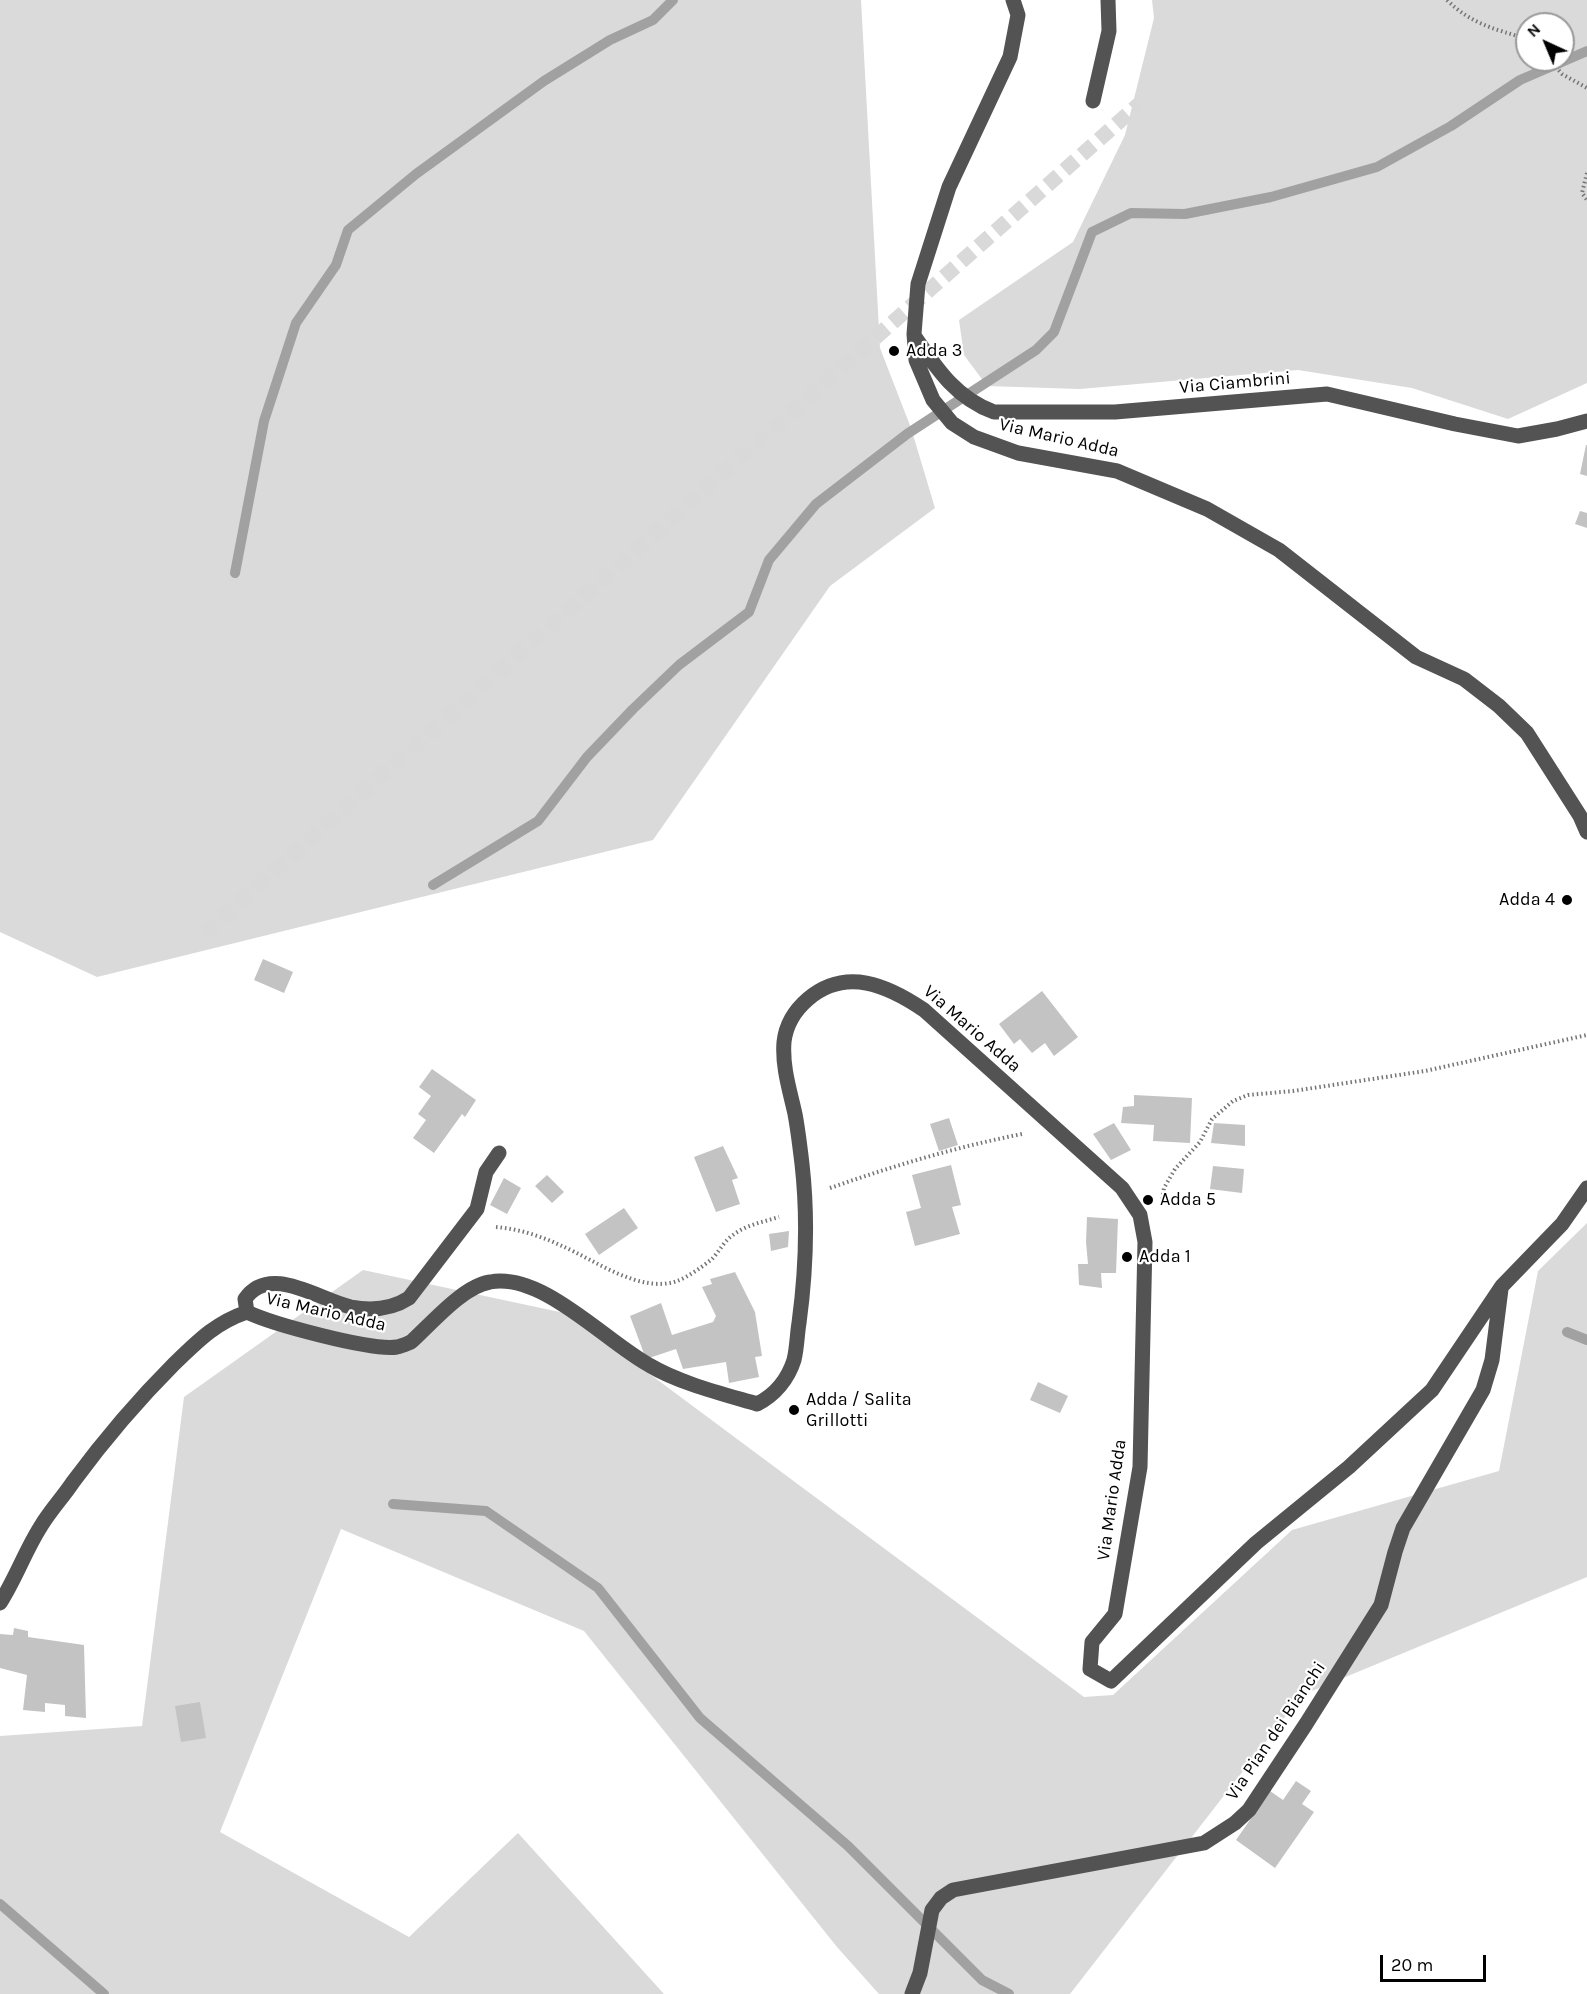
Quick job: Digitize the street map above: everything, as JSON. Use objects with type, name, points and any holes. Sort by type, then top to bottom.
[{"type":"street","name":"Via Mario Adda","points":[[1013,0],[1018,15],[1010,57],[949,187],[918,284],[914,334],[916,360],[933,400],[952,423],[974,437],[1018,453],[1117,471],[1208,509],[1279,550],[1416,657],[1464,679],[1499,706],[1527,733],[1580,816],[1587,832]]},
{"type":"street","points":[[1093,101],[1109,31],[1108,0]]},
{"type":"street","name":"Via Ciambrini","points":[[914,334],[937,368],[955,388],[977,406],[994,412],[1115,412],[1327,394],[1455,424],[1518,436],[1587,421]]},
{"type":"street","name":"Via Mario Adda","points":[[499,1153],[486,1172],[477,1209],[409,1298],[398,1305],[386,1308],[352,1307],[276,1283],[262,1284],[252,1289],[245,1299],[248,1312],[268,1321],[338,1338],[381,1347],[398,1347],[411,1342],[472,1289],[488,1282],[502,1280],[517,1282],[533,1287],[551,1297],[648,1365],[719,1393],[757,1404],[769,1398],[781,1386],[794,1360],[805,1279],[805,1200],[796,1122],[784,1066],[786,1029],[792,1015],[817,991],[851,981],[885,988],[924,1010],[1122,1188],[1140,1215],[1144,1232],[1140,1467],[1115,1614],[1092,1642],[1090,1670],[1111,1682],[1256,1543],[1349,1467],[1432,1390],[1502,1286],[1562,1224],[1587,1188]]},
{"type":"street","name":"Via Pian dei Bianchi","points":[[912,1994],[920,1973],[932,1910],[941,1898],[953,1890],[1204,1843],[1235,1823],[1249,1810],[1381,1605],[1403,1528],[1483,1390],[1492,1360],[1502,1286]]},
{"type":"street","points":[[0,1603],[18,1573],[26,1551],[42,1523],[105,1439],[147,1391],[207,1332],[228,1319],[248,1312]]},
{"type":"path","points":[[1447,0],[1459,12],[1479,24],[1515,35]]},
{"type":"path","points":[[1560,72],[1587,88]]},
{"type":"path","points":[[1587,173],[1582,193],[1587,200]]},
{"type":"path","points":[[1144,1232],[1155,1226],[1159,1218],[1164,1188],[1175,1169],[1200,1142],[1212,1119],[1233,1101],[1248,1095],[1293,1091],[1425,1071],[1587,1035]]},
{"type":"path","points":[[465,1227],[507,1228],[535,1235],[595,1262]]},
{"type":"shaded area","points":[[0,0],[861,0],[880,348],[911,428],[935,508],[830,586],[653,840],[97,977],[0,932]]},
{"type":"shaded area","points":[[1152,0],[1587,0],[1587,383],[1508,419],[1412,388],[1298,370],[1080,389],[987,386],[964,355],[959,320],[1073,242],[1125,135],[1154,18]]},
{"type":"shaded area","points":[[1587,1223],[1587,1577],[1302,1695],[1070,1994],[879,1994],[837,1947],[584,1631],[341,1529],[220,1832],[409,1937],[518,1833],[664,1994],[0,1994],[0,1736],[142,1726],[184,1397],[363,1270],[569,1314],[1084,1697],[1113,1695],[1292,1530],[1499,1471],[1538,1271]]},
{"type":"building","points":[[1587,445],[1587,476],[1580,474]]},
{"type":"building","points":[[1580,511],[1587,513],[1587,528],[1575,524]]},
{"type":"building","points":[[263,959],[293,972],[284,993],[254,980]]},
{"type":"building","points":[[1042,991],[1078,1037],[1054,1056],[1045,1043],[1032,1053],[1020,1039],[1014,1044],[999,1024]]},
{"type":"building","points":[[432,1069],[476,1100],[465,1117],[462,1114],[434,1153],[413,1138],[426,1120],[418,1114],[431,1096],[419,1087]]},
{"type":"building","points":[[1134,1095],[1192,1098],[1190,1143],[1153,1141],[1154,1125],[1121,1123],[1123,1107],[1134,1106]]},
{"type":"building","points":[[949,1118],[958,1145],[939,1151],[930,1124]]},
{"type":"building","points":[[1114,1123],[1131,1150],[1111,1160],[1093,1134]]},
{"type":"building","points":[[1214,1123],[1245,1125],[1245,1146],[1211,1143]]},
{"type":"building","points":[[723,1146],[738,1178],[732,1180],[740,1204],[716,1212],[694,1157]]},
{"type":"building","points":[[951,1165],[961,1205],[952,1207],[960,1234],[915,1246],[906,1212],[921,1208],[912,1175]]},
{"type":"building","points":[[1213,1166],[1244,1169],[1242,1193],[1210,1189]]},
{"type":"building","points":[[547,1175],[564,1192],[552,1203],[535,1186]]},
{"type":"building","points":[[504,1178],[521,1188],[507,1214],[490,1205]]},
{"type":"building","points":[[624,1208],[638,1228],[599,1255],[585,1234]]},
{"type":"building","points":[[1087,1217],[1118,1219],[1116,1273],[1101,1273],[1102,1288],[1079,1285],[1078,1264],[1088,1264]]},
{"type":"building","points":[[789,1231],[788,1247],[771,1251],[769,1234]]},
{"type":"building","points":[[735,1272],[755,1312],[762,1356],[755,1357],[759,1377],[729,1383],[726,1362],[683,1369],[676,1349],[646,1359],[630,1316],[661,1303],[672,1335],[713,1322],[716,1316],[702,1287],[712,1284],[710,1279]]},
{"type":"building","points":[[1038,1382],[1068,1396],[1060,1413],[1030,1400]]},
{"type":"building","points":[[14,1628],[28,1631],[28,1637],[84,1645],[86,1718],[65,1716],[65,1705],[45,1703],[45,1712],[23,1710],[27,1675],[0,1668],[0,1634],[13,1635]]},
{"type":"building","points":[[200,1702],[206,1738],[181,1742],[175,1706]]},
{"type":"building","points":[[1296,1781],[1311,1791],[1302,1804],[1314,1812],[1275,1868],[1236,1840],[1270,1791],[1283,1800]]},
{"type":"waterway","points":[[235,573],[264,421],[296,323],[336,265],[348,230],[416,174],[544,81],[610,40],[653,20],[673,0]]},
{"type":"waterway","points":[[433,885],[538,821],[587,757],[633,709],[679,665],[749,612],[769,560],[816,504],[907,434],[1036,350],[1054,332],[1092,232],[1131,213],[1185,214],[1271,197],[1377,167],[1451,126],[1520,80],[1587,51]]},
{"type":"waterway","points":[[1567,1332],[1587,1340]]},
{"type":"waterway","points":[[393,1504],[486,1511],[598,1588],[700,1718],[848,1846],[982,1980],[1009,1994]]},
{"type":"waterway","points":[[0,1904],[104,1994]]},
{"type":"tunnel","points":[[204,933],[1139,104]]},
{"type":"place","name":"Adda 3","points":[[894,351]]},
{"type":"place","name":"Adda 4","points":[[1567,900]]},
{"type":"place","name":"Adda 5","points":[[1148,1200]]},
{"type":"place","name":"Adda 1","points":[[1127,1257]]},
{"type":"place","name":"Adda / Salita Grillotti","points":[[794,1410]]}]
